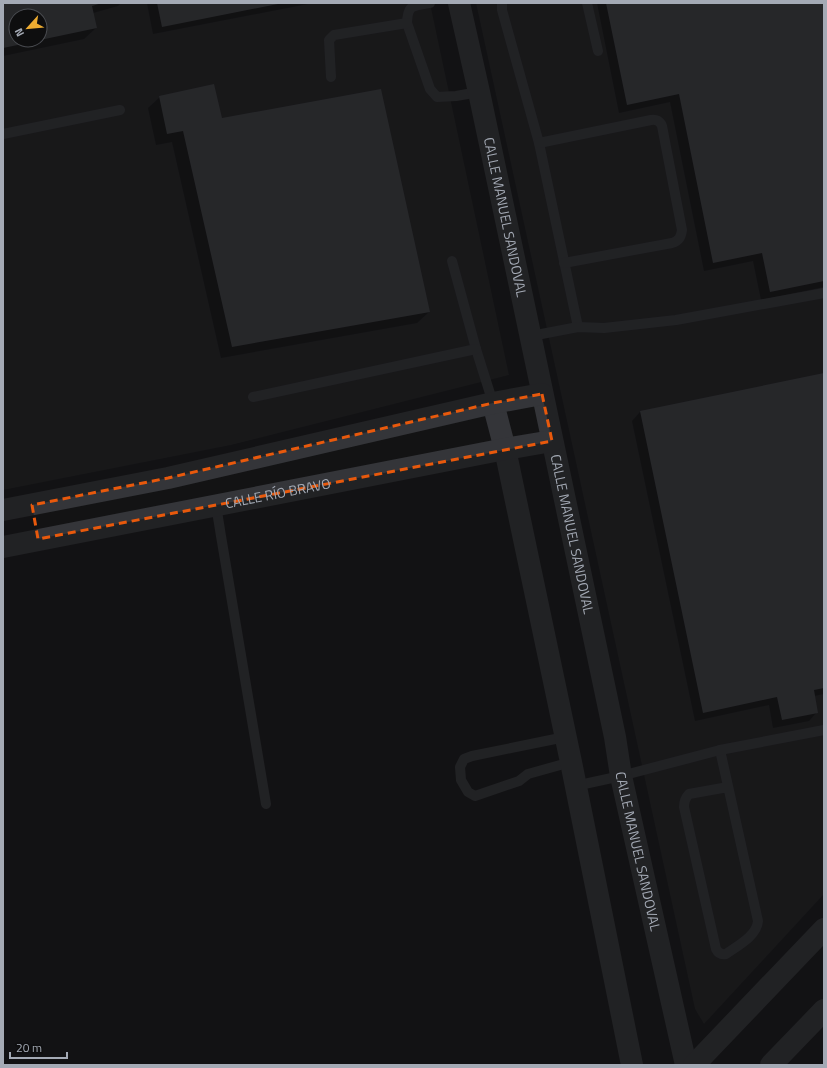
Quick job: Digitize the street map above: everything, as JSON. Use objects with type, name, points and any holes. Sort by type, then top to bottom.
[{"type":"street","name":"CALLE MANUEL SANDOVAL","points":[[458,3],[479,92],[531,336],[615,737],[621,776],[686,1065]]},
{"type":"street","points":[[3,510],[168,478],[492,403],[542,394]]},
{"type":"street","points":[[492,403],[505,449],[576,786],[632,1065]]},
{"type":"street","name":"CALLE RÍO BRAVO","points":[[3,546],[552,441]]},
{"type":"street","points":[[32,505],[38,539]]},
{"type":"street","points":[[694,1065],[824,929]]},
{"type":"street","points":[[771,1065],[824,1010]]},
{"type":"lane","points":[[430,3],[412,7],[408,12],[407,23],[430,89],[437,97],[456,96],[479,92]]},
{"type":"lane","points":[[502,3],[502,10],[539,144],[578,327]]},
{"type":"lane","points":[[587,3],[598,51]]},
{"type":"lane","points":[[330,77],[329,40],[334,35],[407,23]]},
{"type":"lane","points":[[3,134],[120,110]]},
{"type":"lane","points":[[539,144],[655,119],[659,121],[662,126],[682,230],[681,236],[676,242],[672,243],[564,263]]},
{"type":"lane","points":[[452,261],[492,403]]},
{"type":"lane","points":[[531,336],[578,327],[604,328],[676,320],[824,293]]},
{"type":"lane","points":[[253,397],[476,349]]},
{"type":"lane","points":[[216,505],[266,804]]},
{"type":"lane","points":[[576,786],[621,776],[720,750],[824,730]]},
{"type":"lane","points":[[565,737],[472,756],[464,759],[460,767],[461,780],[468,792],[475,796],[519,781],[528,774],[571,762]]},
{"type":"lane","points":[[720,750],[758,921],[758,926],[752,936],[726,954],[723,954],[716,949],[684,803],[689,794],[728,787]]},
{"type":"highlighted area","points":[[542,394],[552,441],[38,539],[32,505],[168,478],[493,403]]},
{"type":"shaded area","points":[[3,3],[430,3],[509,375],[231,445],[3,490]]},
{"type":"shaded area","points":[[476,3],[824,3],[824,894],[704,1024],[695,1009]]},
{"type":"building","points":[[3,3],[102,3],[92,6],[97,28],[48,38],[48,8],[8,8],[8,47],[3,48]]},
{"type":"building","points":[[157,3],[278,3],[278,4],[162,27]]},
{"type":"building","points":[[606,3],[824,3],[824,281],[770,292],[762,253],[713,263],[679,94],[627,105]]},
{"type":"building","points":[[214,84],[222,118],[381,89],[430,312],[232,347],[183,131],[167,134],[159,96]]},
{"type":"building","points":[[824,373],[824,688],[814,690],[818,713],[782,720],[777,697],[703,713],[640,411]]}]
